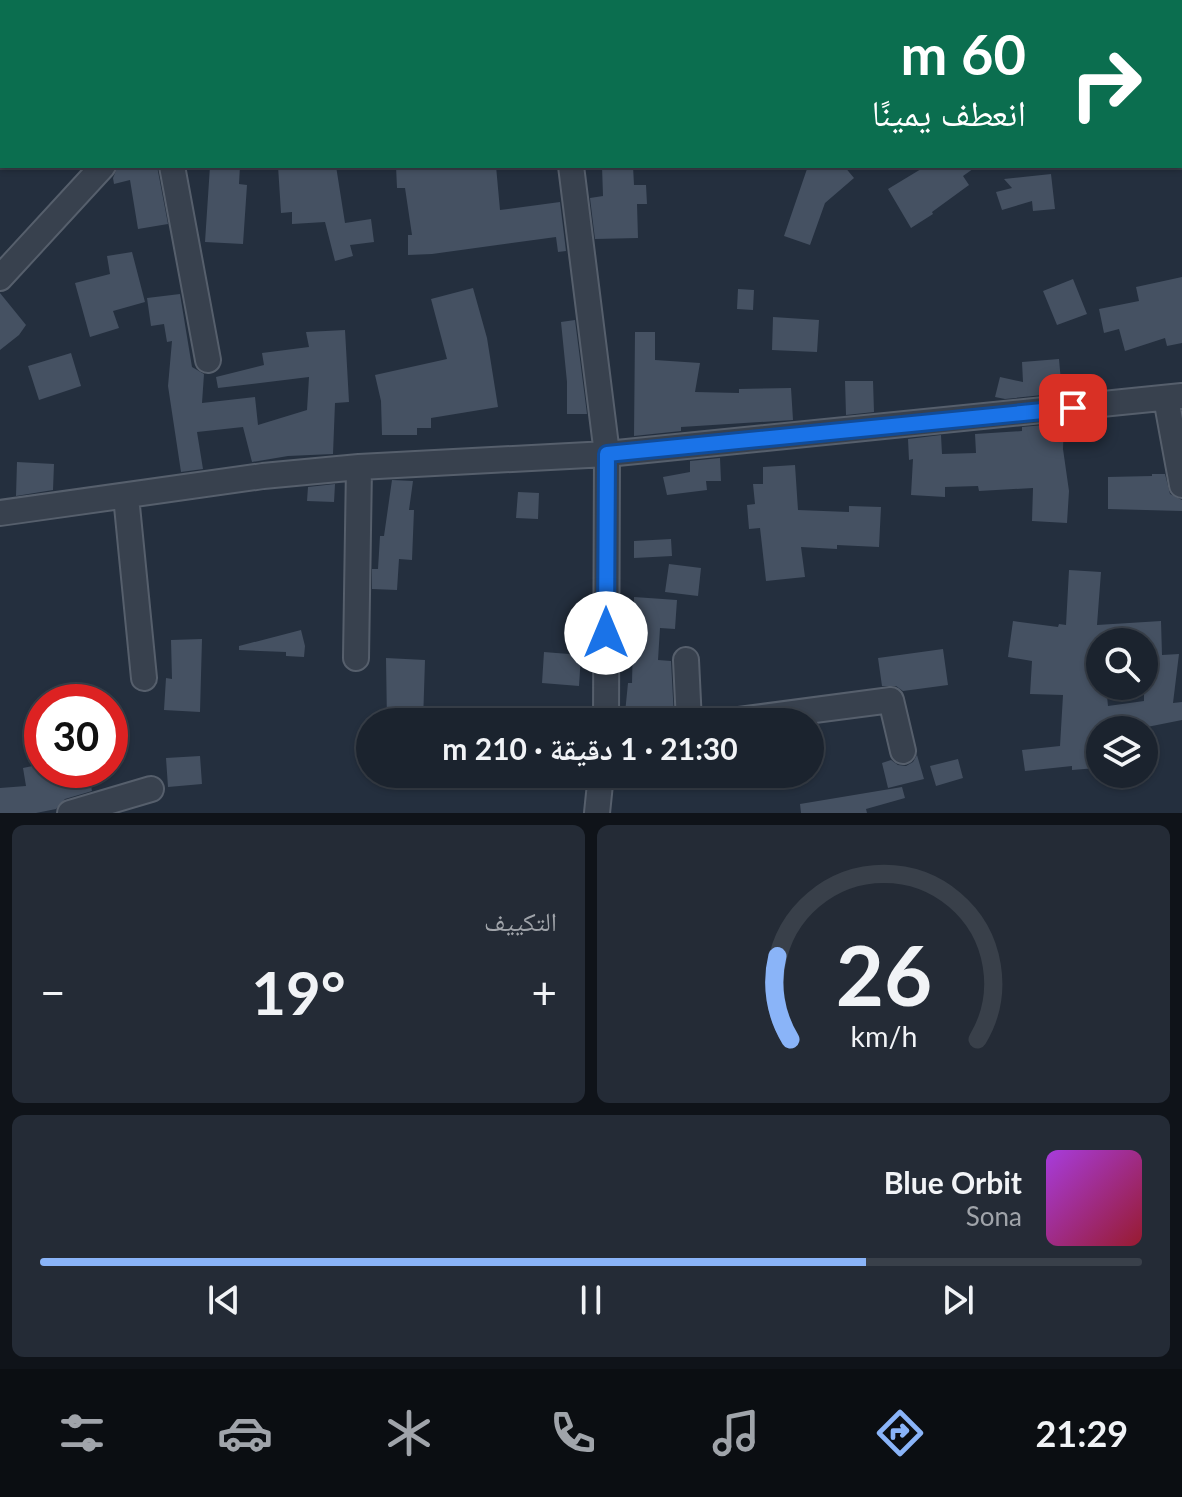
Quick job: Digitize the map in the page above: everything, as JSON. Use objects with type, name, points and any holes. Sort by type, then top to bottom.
[{"type":"street","points":[[0,278],[101,168]]},
{"type":"street","points":[[172,168],[208,360]]},
{"type":"street","points":[[571,168],[607,454],[606,708]]},
{"type":"street","points":[[0,513],[263,476],[359,467],[607,454],[1174,397],[1182,485]]},
{"type":"street","points":[[356,658],[359,467]]},
{"type":"street","points":[[126,496],[144,678]]},
{"type":"street","points":[[686,660],[688,708]]},
{"type":"street","points":[[824,709],[891,700],[903,751]]},
{"type":"street","points":[[597,813],[600,788]]},
{"type":"street","points":[[70,813],[151,789]]},
{"type":"building","points":[[117,168],[157,168],[168,224],[138,229],[130,180],[114,184]]},
{"type":"building","points":[[210,168],[240,168],[239,184],[247,185],[243,244],[205,242]]},
{"type":"building","points":[[278,168],[336,168],[345,223],[371,219],[374,242],[350,245],[353,256],[335,261],[325,222],[292,224],[292,212],[281,213]]},
{"type":"building","points":[[396,168],[496,168],[500,210],[560,202],[566,251],[558,252],[556,237],[408,255],[408,235],[412,235],[405,188],[397,188]]},
{"type":"building","points":[[602,168],[633,168],[634,185],[646,185],[647,204],[637,204],[638,238],[595,239],[590,198],[603,196]]},
{"type":"building","points":[[807,168],[846,168],[854,178],[825,203],[810,245],[784,236]]},
{"type":"building","points":[[923,168],[974,168],[963,176],[969,185],[911,228],[888,189]]},
{"type":"building","points":[[1051,174],[1055,209],[1033,211],[1032,201],[1002,210],[996,192],[1012,188],[1004,179]]},
{"type":"building","points":[[132,252],[145,302],[113,311],[119,328],[90,337],[75,283],[110,274],[107,256]]},
{"type":"building","points":[[1182,277],[1182,343],[1167,346],[1165,338],[1125,351],[1119,329],[1104,333],[1099,309],[1139,301],[1136,287]]},
{"type":"building","points":[[1073,279],[1087,314],[1057,325],[1043,291]]},
{"type":"building","points":[[473,288],[487,338],[498,407],[431,418],[431,428],[417,428],[417,435],[382,435],[381,401],[375,375],[447,359],[431,299]]},
{"type":"building","points":[[738,289],[754,290],[753,310],[737,309]]},
{"type":"building","points":[[0,293],[26,325],[0,350]]},
{"type":"building","points":[[180,294],[192,367],[204,374],[202,403],[255,397],[258,425],[307,410],[309,377],[218,388],[216,377],[264,365],[262,353],[309,347],[306,332],[345,330],[349,402],[335,403],[333,454],[288,456],[252,462],[243,427],[197,432],[203,469],[181,472],[168,386],[172,341],[167,342],[164,324],[151,326],[147,298]]},
{"type":"building","points":[[773,317],[819,320],[817,352],[772,350]]},
{"type":"building","points":[[575,320],[587,414],[567,414],[561,322]]},
{"type":"building","points":[[635,332],[655,332],[655,360],[700,363],[695,392],[739,393],[739,389],[791,388],[793,420],[681,427],[681,431],[634,436]]},
{"type":"building","points":[[71,353],[81,386],[39,400],[28,366]]},
{"type":"building","points":[[1059,359],[1062,393],[1005,399],[995,397],[1000,377],[1023,382],[1022,362]]},
{"type":"building","points":[[845,381],[873,381],[874,412],[846,415]]},
{"type":"building","points":[[1064,423],[1063,449],[1069,491],[1067,523],[1032,521],[1033,488],[979,491],[978,486],[945,487],[945,497],[911,495],[913,459],[909,460],[908,439],[941,435],[942,454],[976,453],[975,434],[1022,431],[1022,427]]},
{"type":"building","points":[[720,458],[721,481],[706,481],[707,490],[667,495],[663,477],[690,472],[690,461]]},
{"type":"building","points":[[17,462],[54,464],[53,490],[16,496]]},
{"type":"building","points":[[795,465],[798,510],[849,512],[849,506],[881,507],[879,547],[801,547],[805,577],[766,581],[760,528],[749,529],[747,505],[755,504],[753,484],[763,484],[763,467]]},
{"type":"building","points":[[1165,474],[1170,494],[1182,500],[1182,511],[1108,509],[1108,477]]},
{"type":"building","points":[[392,480],[413,481],[409,510],[414,510],[412,560],[399,559],[397,590],[372,589],[372,569],[378,569],[380,536],[384,536]]},
{"type":"building","points":[[335,484],[334,502],[307,501],[308,487]]},
{"type":"building","points":[[518,492],[539,493],[538,519],[516,518]]},
{"type":"building","points":[[671,539],[672,556],[634,558],[634,541]]},
{"type":"building","points":[[669,564],[701,568],[698,596],[665,592]]},
{"type":"building","points":[[1069,570],[1101,572],[1097,625],[1161,621],[1162,655],[1179,654],[1173,703],[1182,702],[1182,720],[1158,725],[1158,716],[1086,716],[1086,769],[1072,770],[1072,766],[1025,771],[1022,750],[1060,746],[1063,695],[1030,694],[1032,661],[1008,657],[1013,621],[1058,627],[1059,624],[1066,625]]},
{"type":"building","points":[[634,597],[677,600],[675,629],[660,628],[658,660],[671,661],[674,708],[626,708],[628,683],[632,683]]},
{"type":"building","points":[[301,630],[304,657],[286,656],[286,652],[239,650],[239,646]]},
{"type":"building","points":[[202,639],[200,712],[164,710],[166,678],[172,679],[171,640]]},
{"type":"building","points":[[943,649],[948,685],[903,691],[896,686],[882,686],[878,658]]},
{"type":"building","points":[[544,652],[581,655],[579,686],[542,683]]},
{"type":"building","points":[[386,658],[425,660],[423,708],[387,708]]},
{"type":"building","points":[[917,755],[924,779],[888,788],[882,763],[891,760],[906,766]]},
{"type":"building","points":[[200,756],[202,784],[168,787],[166,758]]},
{"type":"building","points":[[958,759],[963,778],[936,786],[930,766]]},
{"type":"building","points":[[902,787],[905,798],[866,809],[867,813],[801,813],[800,804]]},
{"type":"building","points":[[0,788],[91,788],[92,791],[65,799],[56,809],[36,813],[0,813]]},
{"type":"route","points":[[606,633],[607,454],[1073,408]]}]
